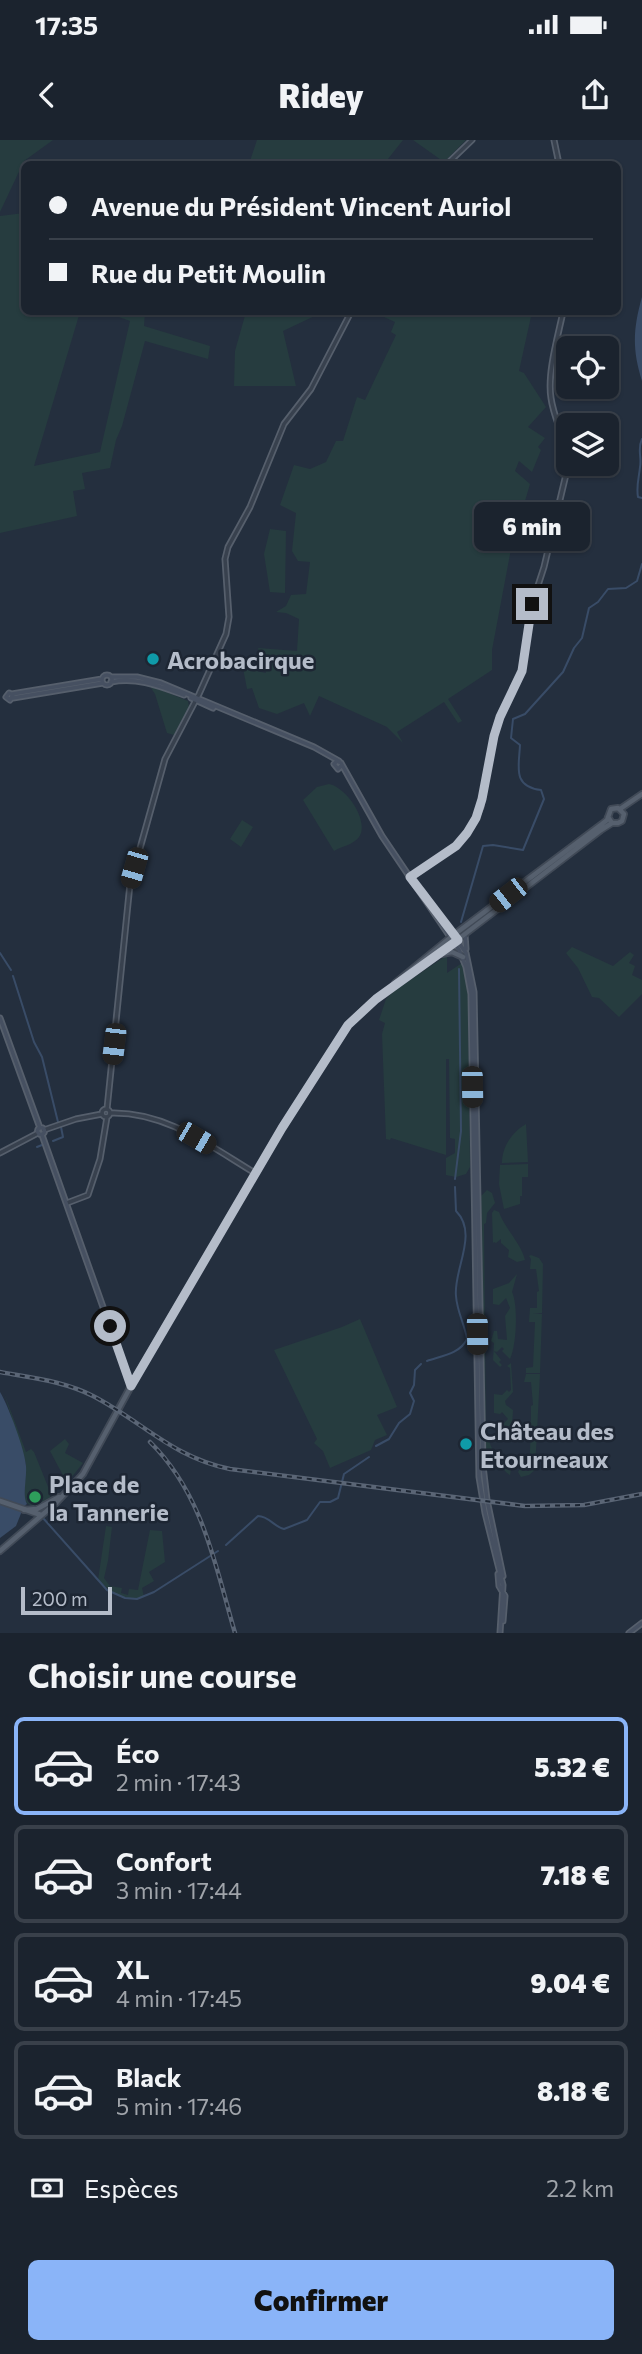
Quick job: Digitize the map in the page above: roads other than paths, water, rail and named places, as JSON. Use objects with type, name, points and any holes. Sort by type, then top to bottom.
[{"type":"main road","points":[[103,681],[106,675],[111,679],[146,681],[314,747],[339,765],[349,776],[379,831],[455,939],[463,955],[474,992],[483,1466],[485,1489],[505,1586],[502,1590]]},
{"type":"main road","points":[[0,699],[103,681],[108,684],[111,679]]},
{"type":"main road","points":[[390,989],[455,939],[465,935],[599,831],[612,823],[620,822],[622,811],[642,796]]},
{"type":"main road","points":[[0,1501],[42,1515],[83,1474],[131,1386],[256,1173],[348,1025],[360,1012],[566,852],[608,817],[611,809],[622,811]]},
{"type":"main road","points":[[608,817],[612,823]]},
{"type":"main road","points":[[465,935],[463,955],[471,994],[479,1477],[502,1590],[499,1633]]},
{"type":"main road","points":[[435,957],[449,952],[463,955]]},
{"type":"main road","points":[[0,1018],[131,1386]]},
{"type":"main road","points":[[30,1513],[68,1490]]},
{"type":"main road","points":[[0,1551],[29,1525],[30,1513]]},
{"type":"main road","points":[[629,1633],[642,1623]]},
{"type":"street","points":[[450,161],[472,140]]},
{"type":"street","points":[[554,140],[558,161]]},
{"type":"street","points":[[66,1203],[88,1195],[100,1159],[108,1113],[130,884],[159,776],[220,650],[228,625],[225,559],[230,542],[250,507],[284,424],[311,389],[349,315]]},
{"type":"street","points":[[556,414],[550,394],[562,315]]},
{"type":"street","points":[[412,880],[456,846],[472,826],[481,807],[494,736],[522,671],[527,625],[546,561],[566,476]]},
{"type":"street","points":[[0,1153],[41,1132],[76,1119],[102,1114],[103,1110],[108,1113],[140,1115],[170,1124],[256,1173]]},
{"type":"water","points":[[642,297],[642,381],[635,339]]},
{"type":"water","points":[[0,1392],[16,1428],[25,1459],[27,1504],[16,1526],[0,1538]]},
{"type":"waterway","points":[[642,439],[637,489],[638,497],[642,498]]},
{"type":"waterway","points":[[461,922],[483,846],[523,850],[544,799],[541,790],[532,788],[521,780],[520,745],[511,738],[513,719],[525,714],[563,672],[574,648],[582,638],[589,608],[598,602],[608,589],[626,588],[637,581],[642,564]]},
{"type":"waterway","points":[[0,953],[11,970]]},
{"type":"waterway","points":[[455,1179],[461,1131],[459,969]]},
{"type":"waterway","points":[[13,976],[34,1042],[42,1057],[58,1122]]},
{"type":"waterway","points":[[53,1141],[63,1137],[61,1127]]},
{"type":"waterway","points":[[37,1147],[42,1145]]},
{"type":"waterway","points":[[427,1361],[455,1351],[467,1339],[456,1296],[465,1230],[456,1211],[455,1187]]},
{"type":"waterway","points":[[376,1446],[389,1439],[399,1423],[410,1414],[414,1401],[410,1393],[414,1385],[415,1370],[421,1364]]},
{"type":"waterway","points":[[226,1545],[258,1516],[284,1529],[307,1520],[320,1502],[330,1502],[338,1498],[344,1474],[369,1457]]},
{"type":"waterway","points":[[43,1518],[107,1590],[125,1598],[137,1599],[154,1592],[218,1551]]},
{"type":"railway","points":[[0,1372],[82,1391],[191,1456],[230,1469],[525,1506],[584,1505],[642,1494]]},
{"type":"railway","points":[[150,1442],[168,1462],[195,1507],[213,1556],[235,1633]]},
{"type":"place","name":"Acrobacirque","points":[[153,659]]},
{"type":"place","name":"Château des Etourneaux","points":[[466,1444]]},
{"type":"place","name":"Place de la Tannerie","points":[[35,1497]]}]
